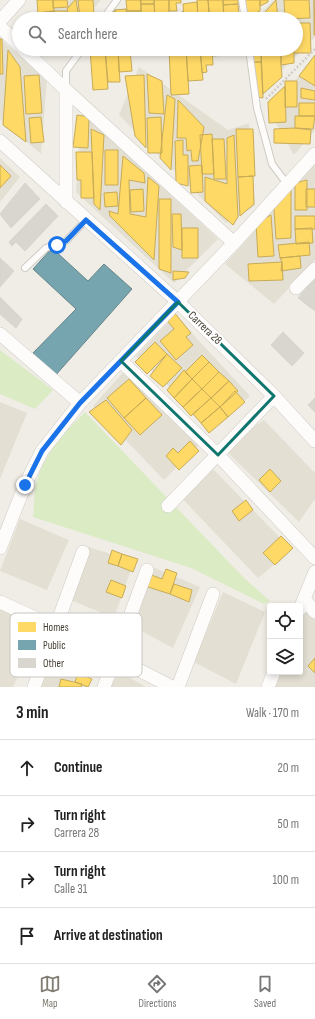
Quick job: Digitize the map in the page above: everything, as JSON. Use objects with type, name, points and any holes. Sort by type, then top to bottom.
[{"type":"street","points":[[0,21],[19,0]]},
{"type":"street","points":[[0,26],[12,38]]},
{"type":"street","points":[[30,56],[234,243]]},
{"type":"street","points":[[66,90],[66,202]]},
{"type":"street","name":"Carrera 28","points":[[0,141],[178,302],[274,396],[315,441]]},
{"type":"street","points":[[0,548],[25,485],[42,451],[80,403],[234,243],[315,154]]},
{"type":"street","points":[[296,288],[315,269]]},
{"type":"street","points":[[0,334],[80,403]]},
{"type":"street","points":[[121,361],[218,455],[315,558]]},
{"type":"street","points":[[168,506],[274,396]]},
{"type":"street","points":[[60,613],[83,552]]},
{"type":"street","points":[[131,613],[147,570]]},
{"type":"street","points":[[302,603],[315,572]]},
{"type":"street","points":[[178,687],[213,594]]},
{"type":"street","points":[[0,602],[24,613]]},
{"type":"street","points":[[303,605],[315,612]]},
{"type":"street","points":[[142,671],[172,687]]},
{"type":"street","points":[[268,687],[273,675]]},
{"type":"street","points":[[34,687],[38,677]]},
{"type":"street","points":[[104,687],[108,677]]},
{"type":"lane","points":[[108,12],[117,0]]},
{"type":"lane","points":[[242,0],[244,12]]},
{"type":"lane","points":[[66,90],[66,71],[77,56]]},
{"type":"lane","points":[[250,56],[257,108],[272,164],[287,184]]},
{"type":"lane","points":[[25,268],[46,248],[66,241],[86,220]]},
{"type":"path","points":[[257,108],[315,49]]},
{"type":"highlighted area","points":[[178,302],[274,396],[218,455],[121,361]]},
{"type":"shaded area","points":[[40,0],[101,0],[91,12],[41,12]]},
{"type":"shaded area","points":[[274,0],[315,0],[315,37],[303,49],[303,12],[262,12]]},
{"type":"shaded area","points":[[0,39],[12,49],[12,56],[20,56],[47,79],[41,154],[0,119]]},
{"type":"shaded area","points":[[254,56],[296,56],[259,93]]},
{"type":"shaded area","points":[[315,60],[315,130],[294,155],[267,108]]},
{"type":"shaded area","points":[[139,67],[228,130],[249,123],[255,206],[226,223],[119,115]]},
{"type":"shaded area","points":[[82,113],[218,239],[174,283],[76,192]]},
{"type":"shaded area","points":[[0,158],[20,177],[0,202]]},
{"type":"shaded area","points":[[315,164],[315,260],[274,304],[225,264]]},
{"type":"shaded area","points":[[175,315],[250,396],[212,427],[136,356]]},
{"type":"shaded area","points":[[127,368],[199,445],[164,480],[93,406]]},
{"type":"shaded area","points":[[0,402],[27,413],[0,479]]},
{"type":"shaded area","points":[[264,420],[315,473],[315,499],[299,522],[223,448]]},
{"type":"shaded area","points":[[213,469],[292,550],[258,578],[176,492]]},
{"type":"shaded area","points":[[20,519],[69,540],[47,590],[0,571]]},
{"type":"shaded area","points":[[88,547],[134,561],[116,613],[102,613],[66,598]]},
{"type":"shaded area","points":[[150,566],[200,587],[173,648],[142,631],[142,613],[136,613]]},
{"type":"shaded area","points":[[223,592],[265,612],[236,684],[194,662]]},
{"type":"shaded area","points":[[0,602],[30,613],[10,613],[10,677],[17,677],[13,687],[0,687]]},
{"type":"shaded area","points":[[303,607],[315,620],[315,687],[270,687],[275,675],[303,675]]},
{"type":"shaded area","points":[[41,677],[90,677],[86,687],[37,687]]},
{"type":"shaded area","points":[[115,677],[128,677],[146,687],[111,687]]},
{"type":"green space","points":[[0,350],[53,390],[35,409],[0,394]]},
{"type":"green space","points":[[85,412],[244,578],[270,601],[264,604],[191,568],[33,517],[35,489],[42,467],[61,437]]},
{"type":"building: Homes","points":[[37,0],[53,0],[54,11],[38,12]]},
{"type":"building: Homes","points":[[53,0],[67,0],[68,7],[53,8]]},
{"type":"building: Homes","points":[[76,0],[78,12],[68,12],[67,9]]},
{"type":"building: Homes","points":[[78,0],[93,0],[94,12],[79,12]]},
{"type":"building: Homes","points":[[126,0],[141,0],[141,11],[127,11]]},
{"type":"building: Homes","points":[[140,0],[154,0],[154,4],[141,4]]},
{"type":"building: Homes","points":[[154,0],[169,0],[169,12],[155,12]]},
{"type":"building: Homes","points":[[169,0],[181,0],[181,3],[176,3],[177,11],[169,11]]},
{"type":"building: Homes","points":[[197,0],[208,0],[209,12],[198,12]]},
{"type":"building: Homes","points":[[208,0],[223,0],[224,12],[209,12]]},
{"type":"building: Homes","points":[[223,0],[238,0],[238,4],[223,5]]},
{"type":"building: Homes","points":[[245,0],[260,0],[260,11],[245,12]]},
{"type":"building: Homes","points":[[260,0],[268,0],[268,2],[260,6]]},
{"type":"building: Homes","points":[[276,0],[277,12],[265,12]]},
{"type":"building: Homes","points":[[284,0],[309,0],[310,18],[303,18],[303,12],[285,12]]},
{"type":"building: Homes","points":[[314,0],[315,35],[314,35]]},
{"type":"building: Homes","points":[[197,2],[198,12],[184,12],[183,4]]},
{"type":"building: Homes","points":[[141,4],[154,4],[155,12],[141,12]]},
{"type":"building: Homes","points":[[238,4],[239,12],[224,12],[223,5]]},
{"type":"building: Homes","points":[[126,9],[126,12],[115,12],[115,10]]},
{"type":"building: Homes","points":[[66,11],[66,12],[54,12]]},
{"type":"building: Homes","points":[[127,11],[141,11],[141,12]]},
{"type":"building: Homes","points":[[303,23],[310,23],[311,53],[303,53]]},
{"type":"building: Homes","points":[[0,39],[2,39],[3,74],[0,74]]},
{"type":"building: Homes","points":[[8,50],[20,67],[26,142],[3,125]]},
{"type":"building: Homes","points":[[315,55],[315,86],[299,76]]},
{"type":"building: Homes","points":[[91,56],[106,56],[108,89],[93,90]]},
{"type":"building: Homes","points":[[106,56],[118,56],[120,82],[108,82]]},
{"type":"building: Homes","points":[[118,56],[131,56],[132,71],[119,72]]},
{"type":"building: Homes","points":[[169,56],[186,56],[189,94],[171,95]]},
{"type":"building: Homes","points":[[186,56],[201,56],[203,80],[188,81]]},
{"type":"building: Homes","points":[[201,56],[212,56],[213,65],[206,65],[207,72],[202,73]]},
{"type":"building: Homes","points":[[252,56],[261,56],[261,62],[253,62]]},
{"type":"building: Homes","points":[[261,56],[281,56],[282,77],[263,94]]},
{"type":"building: Homes","points":[[281,56],[294,56],[294,63],[281,65]]},
{"type":"building: Homes","points":[[253,62],[261,62],[263,98],[257,97]]},
{"type":"building: Homes","points":[[147,74],[162,81],[164,114],[149,113]]},
{"type":"building: Homes","points":[[39,75],[42,113],[26,114],[24,76]]},
{"type":"building: Homes","points":[[144,75],[146,148],[135,136],[125,76]]},
{"type":"building: Homes","points":[[285,81],[297,81],[297,107],[285,107]]},
{"type":"building: Homes","points":[[285,86],[286,122],[269,123],[268,102]]},
{"type":"building: Homes","points":[[301,88],[315,91],[315,100],[301,98]]},
{"type":"building: Homes","points":[[167,95],[175,99],[171,170],[160,158]]},
{"type":"building: Homes","points":[[178,100],[204,127],[198,161],[192,161],[191,150],[187,151],[186,138],[177,138]]},
{"type":"building: Homes","points":[[299,103],[315,103],[315,116],[299,116]]},
{"type":"building: Homes","points":[[77,115],[89,117],[88,148],[73,147]]},
{"type":"building: Homes","points":[[295,116],[315,116],[313,129],[295,128]]},
{"type":"building: Homes","points":[[41,117],[44,142],[31,143],[29,118]]},
{"type":"building: Homes","points":[[161,117],[162,153],[148,153],[147,118]]},
{"type":"building: Homes","points":[[295,128],[311,130],[310,144],[274,143],[274,129]]},
{"type":"building: Homes","points":[[91,129],[104,135],[100,210],[94,204]]},
{"type":"building: Homes","points":[[236,129],[253,129],[255,176],[238,177]]},
{"type":"building: Homes","points":[[212,134],[214,174],[202,174],[200,135]]},
{"type":"building: Homes","points":[[234,135],[238,217],[233,225],[205,201],[205,177],[227,184],[227,138]]},
{"type":"building: Homes","points":[[212,139],[224,139],[226,179],[214,179]]},
{"type":"building: Homes","points":[[183,140],[183,155],[188,155],[188,186],[176,183],[175,141]]},
{"type":"building: Homes","points":[[105,150],[118,150],[118,185],[105,185]]},
{"type":"building: Homes","points":[[76,152],[92,152],[94,198],[81,198],[81,180],[77,180]]},
{"type":"building: Homes","points":[[123,156],[144,173],[145,183],[129,180],[130,214],[146,217],[148,177],[159,186],[154,260],[110,216],[109,211],[118,214]]},
{"type":"building: Homes","points":[[0,165],[11,176],[0,188]]},
{"type":"building: Homes","points":[[202,165],[203,192],[191,193],[189,166]]},
{"type":"building: Homes","points":[[253,176],[254,204],[240,216],[238,177]]},
{"type":"building: Homes","points":[[307,180],[307,210],[295,210],[295,183]]},
{"type":"building: Homes","points":[[291,188],[291,238],[276,239],[274,209]]},
{"type":"building: Homes","points":[[143,189],[144,211],[131,212],[130,190]]},
{"type":"building: Homes","points":[[306,189],[315,189],[315,207],[306,207]]},
{"type":"building: Homes","points":[[117,192],[118,206],[105,207],[104,193]]},
{"type":"building: Homes","points":[[159,199],[171,199],[171,273],[159,269]]},
{"type":"building: Homes","points":[[172,214],[181,214],[182,250],[173,247]]},
{"type":"building: Homes","points":[[271,215],[274,256],[258,257],[256,223]]},
{"type":"building: Homes","points":[[295,216],[315,216],[315,229],[295,229]]},
{"type":"building: Homes","points":[[182,228],[198,228],[198,258],[182,258]]},
{"type":"building: Homes","points":[[312,228],[313,243],[296,244],[295,229]]},
{"type":"building: Homes","points":[[309,242],[310,255],[280,258],[278,245]]},
{"type":"building: Homes","points":[[300,256],[301,268],[281,271],[282,262],[280,258]]},
{"type":"building: Homes","points":[[282,262],[283,280],[249,281],[248,264]]},
{"type":"building: Homes","points":[[173,271],[189,272],[185,278],[173,280]]},
{"type":"building: Homes","points":[[173,311],[191,333],[186,337],[193,345],[176,360],[160,341],[174,329],[165,318]]},
{"type":"building: Homes","points":[[155,342],[167,354],[147,374],[135,362]]},
{"type":"building: Homes","points":[[167,354],[182,368],[163,387],[150,376]]},
{"type":"building: Homes","points":[[202,355],[209,362],[192,379],[185,372]]},
{"type":"building: Homes","points":[[209,362],[219,372],[202,389],[192,379]]},
{"type":"building: Homes","points":[[184,370],[192,379],[174,398],[167,390]]},
{"type":"building: Homes","points":[[219,372],[229,381],[211,398],[202,389]]},
{"type":"building: Homes","points":[[129,379],[146,398],[124,418],[107,398]]},
{"type":"building: Homes","points":[[192,379],[202,389],[183,407],[174,398]]},
{"type":"building: Homes","points":[[229,381],[238,391],[220,407],[211,398]]},
{"type":"building: Homes","points":[[202,389],[211,398],[191,416],[183,407]]},
{"type":"building: Homes","points":[[235,391],[245,402],[228,417],[220,407]]},
{"type":"building: Homes","points":[[146,398],[162,415],[140,435],[124,418]]},
{"type":"building: Homes","points":[[211,398],[220,407],[201,423],[193,414]]},
{"type":"building: Homes","points":[[106,400],[132,430],[121,445],[89,412]]},
{"type":"building: Homes","points":[[220,407],[228,417],[209,433],[201,423]]},
{"type":"building: Homes","points":[[190,441],[199,451],[179,470],[166,456],[173,448],[178,453]]},
{"type":"building: Homes","points":[[270,469],[281,481],[270,492],[259,480]]},
{"type":"building: Homes","points":[[246,500],[253,510],[239,521],[232,511]]},
{"type":"building: Homes","points":[[281,536],[293,548],[275,565],[263,553]]},
{"type":"building: Homes","points":[[112,550],[122,554],[118,566],[108,563]]},
{"type":"building: Homes","points":[[122,554],[138,559],[133,572],[118,566]]},
{"type":"building: Homes","points":[[166,569],[177,573],[170,594],[145,586],[149,574],[162,579]]},
{"type":"building: Homes","points":[[111,580],[126,586],[122,598],[106,592]]},
{"type":"building: Homes","points":[[174,584],[192,590],[189,602],[170,594]]},
{"type":"building: Homes","points":[[315,658],[315,673],[308,666]]},
{"type":"building: Homes","points":[[77,677],[87,677],[92,679],[88,687],[75,682]]},
{"type":"building: Homes","points":[[61,679],[82,684],[81,687],[59,687]]},
{"type":"building: Public","points":[[52,248],[88,281],[104,264],[132,289],[54,377],[31,355],[76,309],[33,269]]},
{"type":"building: Other","points":[[25,183],[40,199],[11,228],[0,214]]},
{"type":"building: Other","points":[[46,204],[58,216],[25,251],[16,242],[12,246],[9,242]]},
{"type":"building: Other","points":[[0,258],[14,271],[0,287]]},
{"type":"building: Other","points":[[315,277],[315,311],[298,298]]},
{"type":"building: Other","points":[[0,297],[22,319],[16,328],[0,314]]},
{"type":"building: Other","points":[[283,332],[304,353],[292,366],[271,345]]},
{"type":"building: Other","points":[[315,398],[315,412],[308,405]]},
{"type":"route","points":[[25,485],[42,451],[80,403],[178,302],[86,220],[66,241],[57,245]]}]
